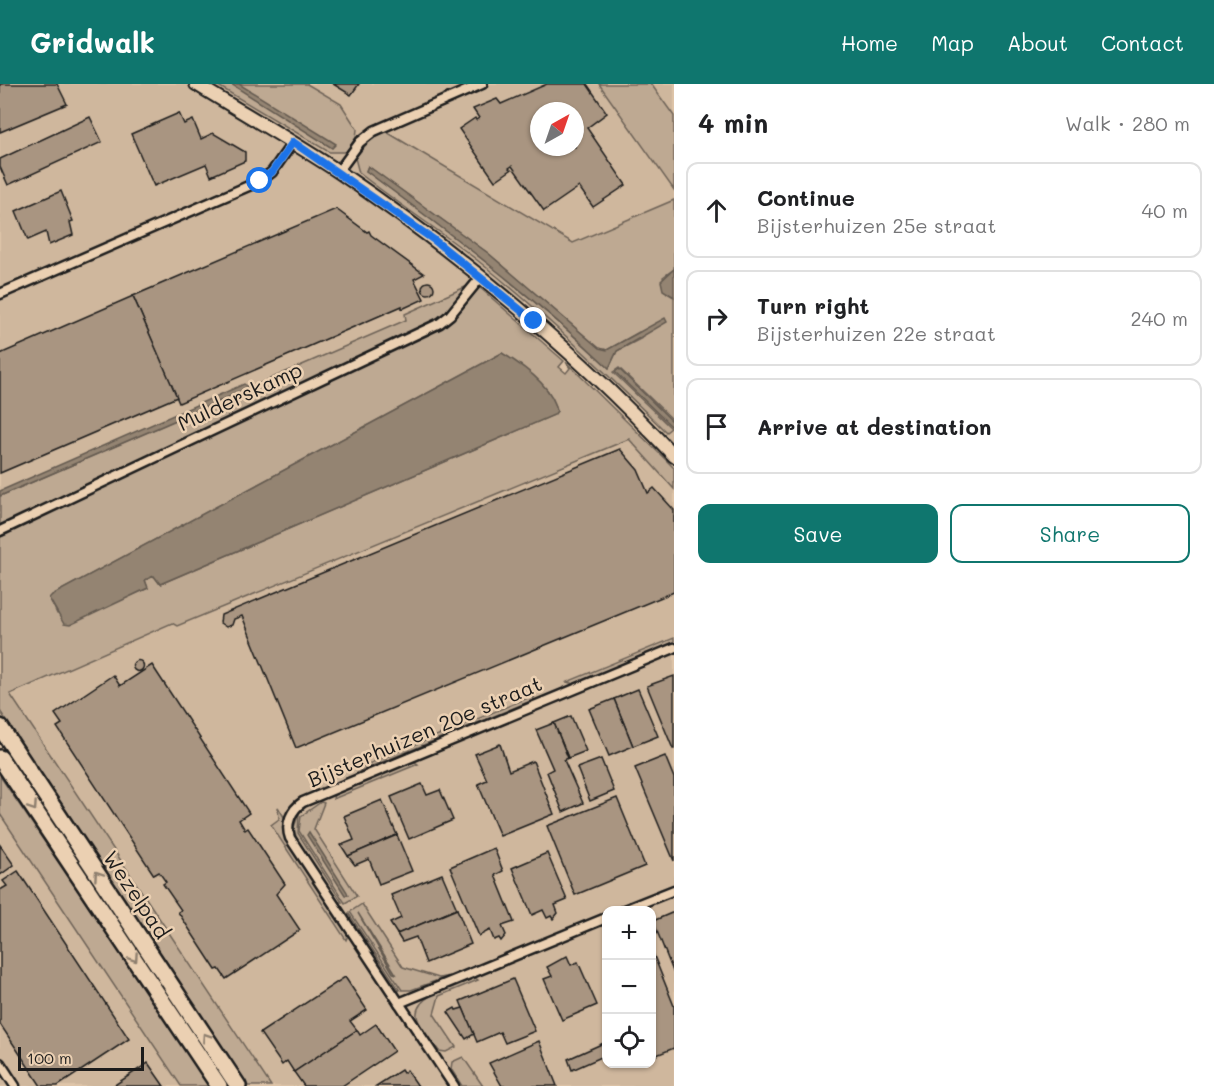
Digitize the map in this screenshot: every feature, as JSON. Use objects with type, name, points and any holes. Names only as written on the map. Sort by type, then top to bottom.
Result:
[{"type":"highway","name":"Wezelpad","points":[[0,727],[238,1086]]},
{"type":"highway","name":"Wezelpad","points":[[0,758],[219,1086]]},
{"type":"main road","points":[[195,84],[293,142],[338,172],[481,277],[593,375],[674,456]]},
{"type":"street","points":[[338,172],[360,142],[374,131],[482,84]]},
{"type":"street","points":[[0,294],[260,181],[272,172],[293,142]]},
{"type":"street","name":"Mulderskamp","points":[[0,531],[440,323],[450,315],[481,277]]},
{"type":"street","name":"Bijsterhuizen 20e straat","points":[[454,1086],[290,838],[288,824],[295,809],[303,802],[674,648]]},
{"type":"street","points":[[634,906],[674,890]]},
{"type":"street","points":[[399,1004],[602,920]]},
{"type":"street","points":[[0,1063],[15,1086]]},
{"type":"shaded area","points":[[0,84],[674,84],[674,397],[546,292],[0,556]]},
{"type":"shaded area","points":[[215,84],[307,84],[341,104],[357,129],[356,138],[346,152],[329,152]]},
{"type":"shaded area","points":[[231,84],[239,84],[336,144],[332,148]]},
{"type":"shaded area","points":[[599,84],[651,84],[674,116],[674,190]]},
{"type":"shaded area","points":[[385,131],[573,243],[674,200],[674,269],[663,277],[667,293],[674,297],[674,421],[619,368],[613,372],[671,428],[666,432],[574,343],[502,280],[359,173],[355,158],[369,141]],"holes":[[[368,166],[488,253],[599,348],[607,350],[639,332],[644,337],[617,351],[609,368],[490,266],[366,171]]]},
{"type":"shaded area","points":[[368,166],[488,253],[599,348],[607,350],[665,318],[667,322],[617,351],[609,368],[490,266],[366,171]]},
{"type":"shaded area","points":[[674,269],[674,297],[663,290],[661,281]]},
{"type":"shaded area","points":[[472,284],[445,317],[0,527],[0,496],[406,320],[405,314]]},
{"type":"shaded area","points":[[478,286],[564,361],[559,367],[566,373],[570,368],[566,362],[674,468],[674,489],[629,439],[177,626],[172,623],[10,694],[271,1086],[248,1086],[0,711],[0,537],[247,417],[345,374],[441,324]],"holes":[[[502,353],[548,391],[557,411],[554,415],[160,584],[154,576],[145,580],[148,588],[126,598],[57,614],[50,598]]]},
{"type":"shaded area","points":[[502,353],[527,370],[543,385],[554,402],[557,411],[554,415],[160,584],[154,576],[145,580],[148,588],[70,625],[64,624],[49,598],[52,595]]},
{"type":"shaded area","points":[[619,369],[674,423],[671,426],[615,372]]},
{"type":"shaded area","points":[[244,384],[250,388],[0,496],[0,491]]},
{"type":"shaded area","points":[[674,419],[674,1086],[260,1086],[10,694],[172,623],[177,626]]},
{"type":"shaded area","points":[[674,638],[674,643],[574,684],[567,682]]},
{"type":"shaded area","points":[[535,695],[533,700],[360,771],[356,769]]},
{"type":"shaded area","points":[[413,761],[418,764],[333,799],[334,794]]},
{"type":"shaded area","points":[[0,776],[210,1086],[181,1086],[0,814]]},
{"type":"shaded area","points":[[0,791],[188,1086],[0,1086]]},
{"type":"shaded area","points":[[321,802],[324,803],[314,829],[357,896],[345,903],[299,831],[301,816]]},
{"type":"shaded area","points":[[278,807],[284,817],[283,829],[287,841],[348,935],[346,940],[271,825],[279,819]]},
{"type":"shaded area","points":[[299,813],[298,833],[342,902],[338,902],[296,837],[294,827]]},
{"type":"shaded area","points":[[309,832],[348,895],[345,895],[307,835]]},
{"type":"shaded area","points":[[362,904],[403,967],[439,978],[449,976],[411,990],[402,990],[350,912]]},
{"type":"shaded area","points":[[358,913],[396,974],[393,973]]},
{"type":"shaded area","points":[[349,914],[400,991],[391,983],[348,918]]},
{"type":"shaded area","points":[[474,977],[478,980],[439,996],[434,1014],[456,1047],[446,1052],[439,1051],[420,1025],[417,1016],[418,1009],[429,996]]},
{"type":"shaded area","points":[[463,1057],[483,1086],[462,1086],[451,1069],[452,1062]]},
{"type":"building","points":[[0,84],[57,84],[67,104],[0,132]]},
{"type":"building","points":[[333,84],[359,84],[351,95]]},
{"type":"building","points":[[547,84],[587,84],[607,113],[587,128],[626,185],[593,207],[579,187],[544,211],[512,166],[509,168],[511,170],[495,181],[459,129],[475,118],[476,120],[479,118],[473,109],[497,99],[501,104]]},
{"type":"building","points":[[179,113],[184,124],[193,120],[201,139],[213,133],[245,152],[245,161],[211,176],[206,164],[154,186],[131,134]]},
{"type":"building","points":[[90,117],[102,142],[8,185],[0,167],[0,159]]},
{"type":"building","points":[[61,191],[73,221],[70,222],[73,235],[49,245],[46,232],[28,240],[16,211]]},
{"type":"building","points":[[336,209],[367,232],[369,231],[371,235],[424,274],[414,279],[424,299],[402,309],[402,306],[179,403],[133,296]]},
{"type":"building","points":[[430,282],[434,288],[430,294],[426,294],[422,286]]},
{"type":"building","points":[[133,296],[177,397],[0,473],[0,354]]},
{"type":"building","points":[[620,449],[638,470],[648,493],[654,488],[674,510],[674,592],[296,748],[242,616],[234,619],[232,625],[226,627],[220,623],[221,615]]},
{"type":"building","points":[[138,660],[144,666],[138,672],[132,666]]},
{"type":"building","points":[[152,665],[249,813],[239,820],[245,830],[248,828],[285,884],[276,894],[300,930],[226,979],[219,969],[216,970],[178,912],[181,910],[163,884],[166,882],[159,872],[154,875],[57,727],[62,724],[55,714],[113,675],[120,686]]},
{"type":"building","points":[[674,676],[674,749],[673,749],[647,686]]},
{"type":"building","points":[[638,689],[658,736],[633,746],[614,699]]},
{"type":"building","points":[[614,699],[633,746],[609,756],[589,709]]},
{"type":"building","points":[[571,716],[586,751],[568,758],[554,723]]},
{"type":"building","points":[[554,723],[568,758],[564,760],[583,803],[563,812],[547,772],[553,769],[536,730]]},
{"type":"building","points":[[500,744],[509,771],[533,761],[554,814],[500,836],[478,784],[487,780],[475,754]]},
{"type":"building","points":[[665,756],[674,778],[674,861],[635,768]]},
{"type":"building","points":[[601,759],[614,791],[590,801],[577,768]]},
{"type":"building","points":[[422,784],[427,795],[440,790],[453,820],[409,839],[391,797]]},
{"type":"building","points":[[617,798],[645,866],[575,895],[547,826]]},
{"type":"building","points":[[382,800],[397,835],[348,856],[341,845],[354,840],[344,816]]},
{"type":"building","points":[[397,835],[412,871],[379,884],[369,859],[355,865],[348,856]]},
{"type":"building","points":[[0,845],[14,865],[0,875]]},
{"type":"building","points":[[494,848],[503,871],[495,875],[514,922],[502,926],[506,935],[501,941],[499,938],[494,940],[490,930],[479,936],[450,867]]},
{"type":"building","points":[[547,853],[567,900],[555,905],[558,913],[553,919],[551,916],[547,918],[543,910],[532,915],[512,868]]},
{"type":"building","points":[[18,871],[129,1039],[58,1086],[41,1086],[0,1024],[0,890],[7,886],[3,881]]},
{"type":"building","points":[[442,874],[457,909],[397,934],[390,923],[401,918],[391,895]]},
{"type":"building","points":[[457,909],[471,944],[426,963],[416,937],[402,942],[397,934]]},
{"type":"building","points":[[674,912],[674,974],[656,929],[656,920]]},
{"type":"building","points":[[567,956],[571,965],[578,962],[597,1005],[562,1020],[544,979],[552,976],[547,967]]},
{"type":"building","points":[[656,961],[674,1006],[674,1048],[656,1055]]},
{"type":"building","points":[[345,977],[367,1010],[350,1021],[357,1030],[294,1072],[287,1061],[282,1065],[260,1033]]},
{"type":"building","points":[[513,979],[535,1031],[505,1043],[500,1032],[477,1042],[460,1001]]},
{"type":"building","points":[[455,1008],[456,1010],[463,1008],[474,1034],[466,1039],[448,1012]]},
{"type":"building","points":[[376,1024],[394,1051],[342,1086],[304,1086],[294,1072],[357,1030],[360,1035]]},
{"type":"building","points":[[539,1041],[557,1086],[502,1086],[489,1063]]},
{"type":"building","points":[[602,1044],[602,1057],[572,1070],[568,1059]]},
{"type":"building","points":[[148,1063],[164,1086],[113,1086]]},
{"type":"building","points":[[401,1070],[403,1073],[407,1070],[418,1086],[376,1086]]},
{"type":"route","points":[[260,181],[272,172],[293,142],[434,240],[534,321]]}]
